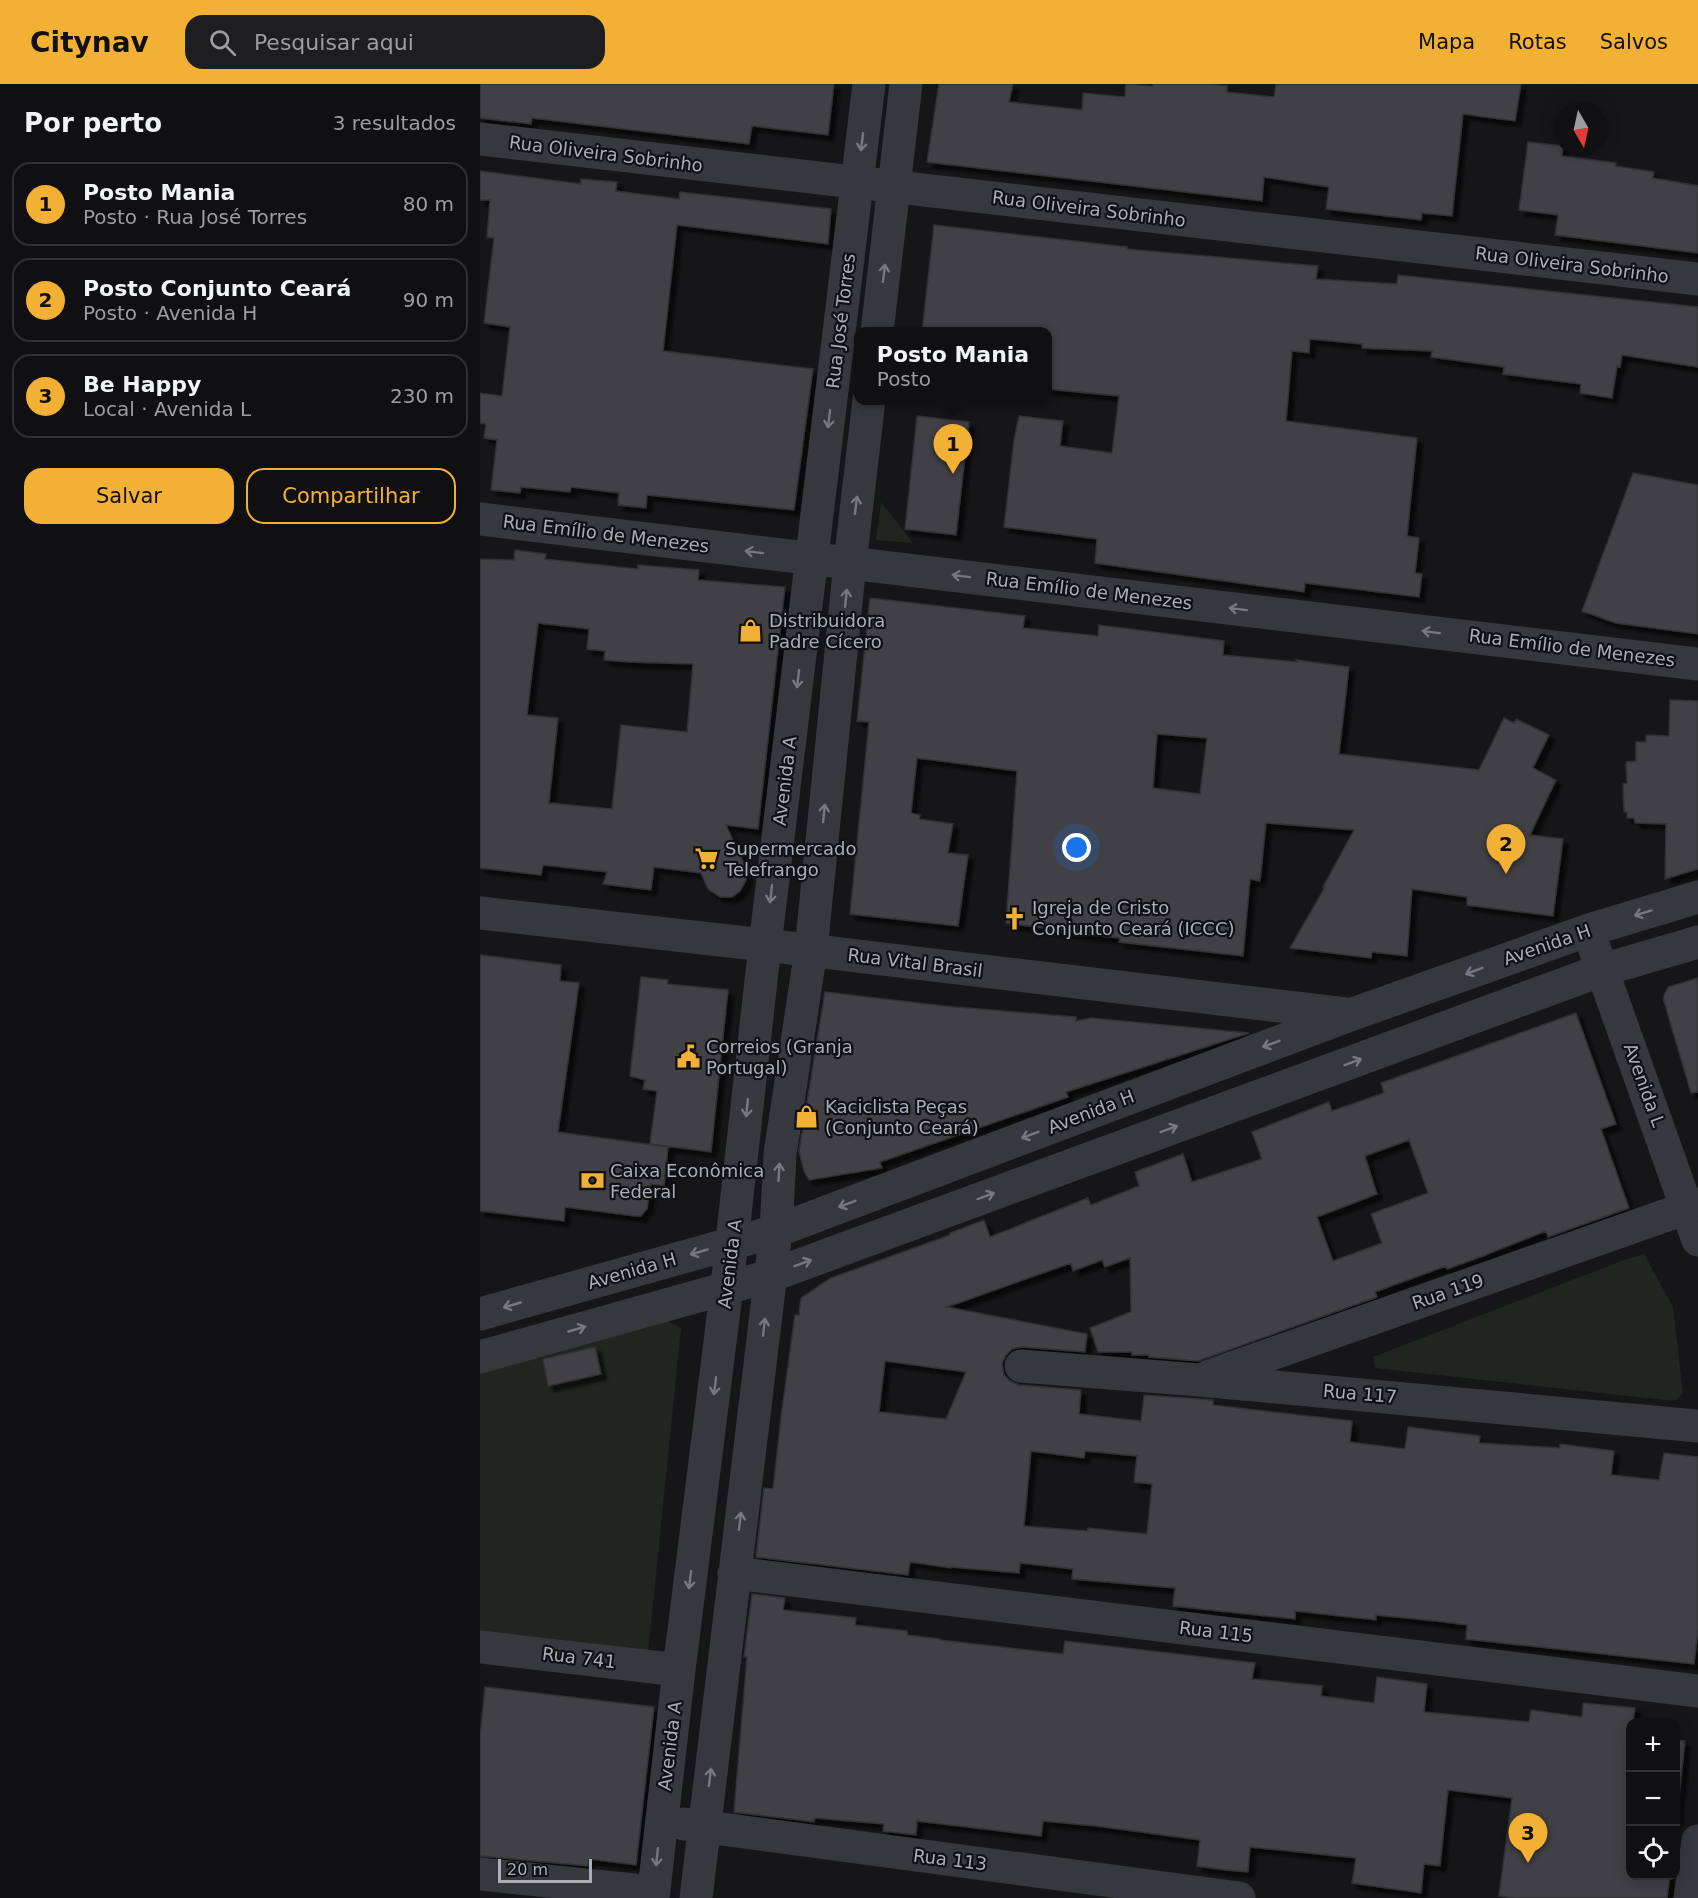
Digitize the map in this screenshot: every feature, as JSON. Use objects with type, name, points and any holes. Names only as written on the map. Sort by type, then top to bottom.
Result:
[{"type":"street","name":"Rua José Torres","points":[[812,558],[870,84]]},
{"type":"street","name":"Rua José Torres","points":[[878,327],[906,84]]},
{"type":"street","name":"Rua Oliveira Sobrinho","points":[[480,139],[1698,279]]},
{"type":"street","points":[[696,1898],[776,1231],[780,1154],[811,950],[868,405]]},
{"type":"street","name":"Rua Emílio de Menezes","points":[[480,519],[1698,664]]},
{"type":"street","name":"Avenida A","points":[[653,1895],[728,1287],[765,945],[812,558]]},
{"type":"street","name":"Avenida H","points":[[480,1314],[776,1231],[1350,1015],[1589,930],[1698,897]]},
{"type":"street","name":"Rua Vital Brasil","points":[[480,913],[1350,1015]]},
{"type":"street","name":"Avenida L","points":[[1589,930],[1602,970],[1693,1206],[1698,1240]]},
{"type":"street","points":[[480,1357],[770,1276],[1602,970],[1698,942]]},
{"type":"street","name":"Rua 119","points":[[1199,1380],[1693,1206]]},
{"type":"street","name":"Rua 117","points":[[1021,1366],[1698,1426]]},
{"type":"street","name":"Rua 115","points":[[734,1573],[1698,1691]]},
{"type":"street","name":"Rua 741","points":[[480,1647],[679,1670]]},
{"type":"street","name":"Rua 113","points":[[661,1820],[705,1828],[1239,1898]]},
{"type":"street","points":[[1690,1898],[1698,1841]]},
{"type":"street","points":[[480,1874],[653,1895]]},
{"type":"shaded area","points":[[881,502],[913,543],[876,540]]},
{"type":"shaded area","points":[[1644,1254],[1673,1307],[1683,1394],[1674,1401],[1375,1368],[1373,1357]]},
{"type":"shaded area","points":[[660,1318],[681,1328],[648,1653],[480,1632],[480,1365]]},
{"type":"building","points":[[480,84],[834,84],[828,135],[752,126],[749,144],[532,118],[531,124],[480,118]]},
{"type":"building","points":[[939,84],[1013,84],[1009,102],[1082,110],[1083,93],[1125,97],[1126,84],[1153,86],[1153,84],[1209,84],[1227,86],[1227,92],[1274,97],[1276,84],[1521,84],[1515,121],[1463,114],[1452,216],[1422,213],[1421,220],[1326,209],[1329,187],[1264,177],[1262,201],[927,162]]},
{"type":"building","points":[[1528,142],[1554,145],[1554,156],[1616,163],[1615,166],[1654,172],[1653,178],[1698,186],[1698,253],[1555,235],[1558,215],[1519,210]]},
{"type":"building","points":[[480,171],[581,184],[581,179],[617,182],[616,191],[679,199],[680,192],[831,209],[828,244],[677,225],[663,351],[813,369],[794,510],[647,495],[646,508],[618,505],[619,493],[571,487],[570,492],[521,487],[520,493],[491,490],[497,440],[484,438],[486,424],[480,423],[480,393],[502,396],[510,327],[484,323],[494,238],[487,237],[490,200],[480,200]]},
{"type":"building","points":[[934,225],[1127,247],[1127,249],[1318,266],[1316,279],[1397,284],[1398,275],[1698,307],[1698,367],[1622,355],[1620,367],[1617,366],[1612,398],[1580,393],[1581,384],[1503,374],[1504,367],[1431,357],[1432,351],[1362,348],[1362,344],[1310,339],[1309,353],[1292,351],[1286,421],[1417,438],[1407,536],[1419,538],[1415,573],[1422,574],[1419,597],[1305,583],[1304,592],[1095,563],[1097,539],[1004,527],[1019,416],[1063,421],[1060,446],[1112,453],[1119,396],[1052,389],[1052,327],[923,327]]},
{"type":"building","points":[[917,416],[969,422],[956,535],[905,529]]},
{"type":"building","points":[[1633,473],[1698,485],[1698,634],[1616,623],[1582,611]]},
{"type":"building","points":[[515,550],[546,554],[545,559],[638,569],[638,565],[699,570],[698,580],[785,587],[758,829],[726,825],[746,868],[746,880],[740,891],[732,897],[720,897],[708,889],[701,873],[654,867],[651,890],[603,884],[607,872],[543,865],[541,875],[480,868],[480,559],[514,560]],"holes":[[[538,623],[589,629],[587,649],[605,651],[604,660],[693,664],[687,732],[621,725],[612,809],[549,803],[558,718],[527,715]]]},
{"type":"building","points":[[870,598],[1025,616],[1023,628],[1098,636],[1099,625],[1224,641],[1223,655],[1297,662],[1296,660],[1349,667],[1339,754],[1479,770],[1504,718],[1514,723],[1516,719],[1549,735],[1533,768],[1556,780],[1530,835],[1563,839],[1553,916],[1467,905],[1467,897],[1412,889],[1407,956],[1372,952],[1371,958],[1290,948],[1354,830],[1266,823],[1260,881],[1250,879],[1243,956],[1119,942],[1120,938],[1051,931],[1051,929],[1006,923],[1017,771],[917,758],[911,813],[920,815],[919,819],[953,824],[948,853],[968,855],[958,926],[850,914],[869,722],[857,721]],"holes":[[[1157,734],[1207,738],[1200,794],[1153,788]]]},
{"type":"building","points":[[1670,700],[1698,701],[1698,869],[1665,879],[1666,824],[1635,823],[1634,818],[1627,818],[1627,812],[1624,812],[1623,784],[1627,783],[1626,762],[1636,761],[1636,742],[1646,742],[1646,735],[1669,736]]},
{"type":"building","points":[[480,955],[561,965],[560,981],[579,983],[558,1132],[668,1147],[664,1186],[651,1184],[647,1209],[641,1216],[565,1207],[564,1221],[480,1211]]},
{"type":"building","points":[[641,977],[668,980],[667,984],[728,990],[711,1152],[650,1144],[657,1091],[643,1089],[645,1080],[630,1076]]},
{"type":"building","points":[[1698,978],[1698,1092],[1691,1093],[1663,998],[1668,987]]},
{"type":"building","points":[[825,992],[944,1006],[1076,1017],[1076,1021],[1091,1018],[1249,1033],[1066,1092],[1068,1097],[880,1162],[882,1168],[809,1180],[799,1151]]},
{"type":"building","points":[[1576,1013],[1616,1124],[1601,1129],[1629,1208],[1548,1237],[1546,1231],[1447,1269],[1446,1266],[1375,1292],[1377,1297],[1198,1361],[1132,1355],[1132,1352],[1098,1352],[1090,1328],[1131,1312],[1130,1258],[1105,1267],[1102,1260],[1073,1271],[1071,1263],[947,1307],[1087,1334],[1085,1352],[1022,1347],[1012,1349],[1002,1364],[1004,1375],[1019,1385],[1081,1390],[1079,1414],[1141,1421],[1144,1395],[1213,1400],[1213,1405],[1352,1421],[1350,1442],[1405,1449],[1408,1427],[1480,1436],[1479,1443],[1560,1448],[1560,1444],[1614,1451],[1611,1475],[1659,1480],[1664,1453],[1698,1457],[1698,1630],[1694,1664],[1466,1639],[1467,1625],[1436,1621],[1376,1615],[1376,1620],[1295,1611],[1295,1619],[1173,1606],[1175,1588],[1072,1579],[1073,1569],[1020,1563],[1019,1573],[951,1568],[910,1562],[908,1575],[756,1557],[764,1488],[773,1489],[795,1315],[799,1315],[801,1298],[831,1278],[950,1235],[950,1233],[984,1220],[990,1237],[1088,1198],[1091,1205],[1139,1186],[1135,1172],[1183,1154],[1192,1182],[1262,1159],[1252,1132],[1329,1102],[1332,1111],[1384,1093],[1381,1083]],"holes":[[[1409,1140],[1428,1193],[1371,1214],[1382,1243],[1333,1261],[1317,1217],[1377,1194],[1365,1156]],[[885,1361],[966,1372],[946,1419],[879,1412]],[[1031,1451],[1084,1458],[1085,1451],[1137,1456],[1134,1482],[1152,1484],[1147,1534],[1088,1528],[1088,1531],[1024,1526]]]},
{"type":"building","points":[[595,1347],[601,1374],[548,1386],[543,1359]]},
{"type":"building","points":[[752,1594],[785,1598],[783,1610],[856,1618],[855,1625],[907,1631],[907,1635],[940,1640],[1063,1654],[1065,1641],[1255,1663],[1252,1679],[1322,1686],[1321,1696],[1374,1703],[1377,1677],[1427,1684],[1424,1712],[1529,1722],[1531,1710],[1582,1717],[1583,1703],[1635,1708],[1634,1718],[1626,1718],[1626,1880],[1669,1880],[1667,1898],[1514,1898],[1499,1896],[1512,1798],[1448,1790],[1440,1866],[1424,1864],[1421,1893],[1352,1883],[1356,1858],[1250,1847],[1248,1872],[1225,1870],[1197,1866],[1200,1840],[1096,1826],[1043,1821],[1041,1836],[917,1821],[916,1835],[883,1831],[884,1824],[815,1818],[814,1822],[734,1812],[747,1657],[744,1657]]},
{"type":"building","points":[[485,1687],[654,1707],[636,1865],[589,1859],[588,1866],[480,1856],[480,1737]]},
{"type":"building","points":[[1680,1740],[1685,1741],[1680,1787]]},
{"type":"place","name":"Posto Mania","points":[[953,474]]},
{"type":"place","name":"Distribuidora Padre Cícero","points":[[751,631]]},
{"type":"place","name":"Supermercado Telefrango","points":[[707,859]]},
{"type":"place","name":"Posto Conjunto Ceará","points":[[1506,874]]},
{"type":"place","name":"Igreja de Cristo Conjunto Ceará (ICCC)","points":[[1014,918]]},
{"type":"place","name":"Correios (Granja Portugal)","points":[[688,1057]]},
{"type":"place","name":"Kaciclista Peças (Conjunto Ceará)","points":[[807,1117]]},
{"type":"place","name":"Caixa Econômica Federal","points":[[592,1181]]},
{"type":"place","name":"Be Happy","points":[[1528,1863]]}]
